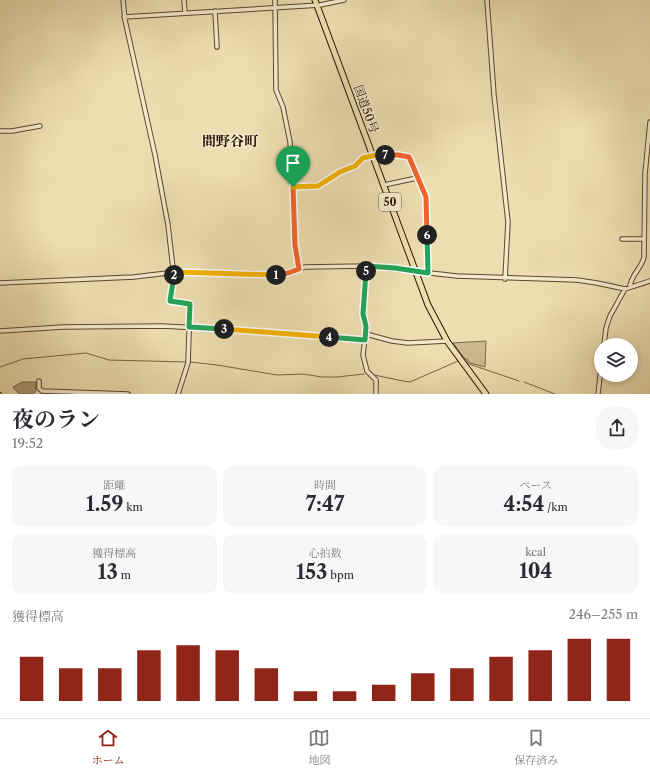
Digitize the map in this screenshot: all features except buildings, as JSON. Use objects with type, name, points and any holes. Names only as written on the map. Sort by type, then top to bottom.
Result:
[{"type":"highway","name":"国道50号","points":[[316,3],[430,309],[447,340],[486,394]]},
{"type":"street","points":[[122,0],[124,17],[159,177],[168,228],[173,272],[170,301],[190,304],[188,364],[178,394]]},
{"type":"street","points":[[184,0],[185,13]]},
{"type":"street","points":[[275,0],[277,92],[283,107],[290,142],[295,245],[299,269]]},
{"type":"street","points":[[124,17],[275,8],[344,0]]},
{"type":"street","points":[[487,0],[494,95],[508,222],[505,279]]},
{"type":"street","points":[[215,11],[217,47]]},
{"type":"street","points":[[630,288],[630,282],[644,259],[645,174],[650,122]]},
{"type":"street","points":[[0,131],[40,126]]},
{"type":"street","points":[[293,187],[318,186],[340,172],[355,166],[363,158],[398,155],[409,157],[425,192],[427,201],[428,273]]},
{"type":"street","points":[[384,185],[418,178]]},
{"type":"street","points":[[622,239],[644,239]]},
{"type":"street","points":[[0,283],[134,277],[173,272],[268,275],[288,273],[308,267],[366,266],[457,276],[505,279],[534,278],[577,280],[597,282],[625,289],[650,281]]},
{"type":"street","points":[[366,266],[363,314],[366,334],[363,352],[365,366],[368,372],[376,380],[376,394]]},
{"type":"street","points":[[605,338],[610,316],[625,289]]},
{"type":"street","points":[[0,331],[63,327],[189,327],[365,340]]},
{"type":"street","points":[[366,334],[392,341],[408,343],[447,340]]},
{"type":"street","points":[[39,381],[39,388],[42,391],[128,394]]},
{"type":"street","points":[[598,394],[599,382]]},
{"type":"shaded area","points":[[486,341],[485,367],[470,363],[467,359],[465,359],[453,343]]},
{"type":"shaded area","points":[[22,382],[36,382],[36,391],[33,394],[19,394],[13,387]]},
{"type":"waterway","points":[[0,367],[23,359],[86,353],[109,360],[186,362]]},
{"type":"waterway","points":[[466,360],[469,364],[519,381]]},
{"type":"waterway","points":[[374,375],[410,382],[458,361]]},
{"type":"waterway","points":[[190,362],[277,375],[303,374],[322,377],[337,377],[364,374]]},
{"type":"waterway","points":[[524,382],[555,394]]},
{"type":"district","name":"間野谷町","points":[[230,141]]},
{"type":"route","points":[[376,155],[401,155],[409,157],[410,163],[426,197],[428,273],[395,268],[366,266],[363,314],[366,324],[365,340],[189,327],[190,304],[170,302],[174,277],[173,272],[268,275],[288,273],[299,269],[295,245],[293,187],[318,186],[340,172],[357,165],[365,157],[376,155]]}]
